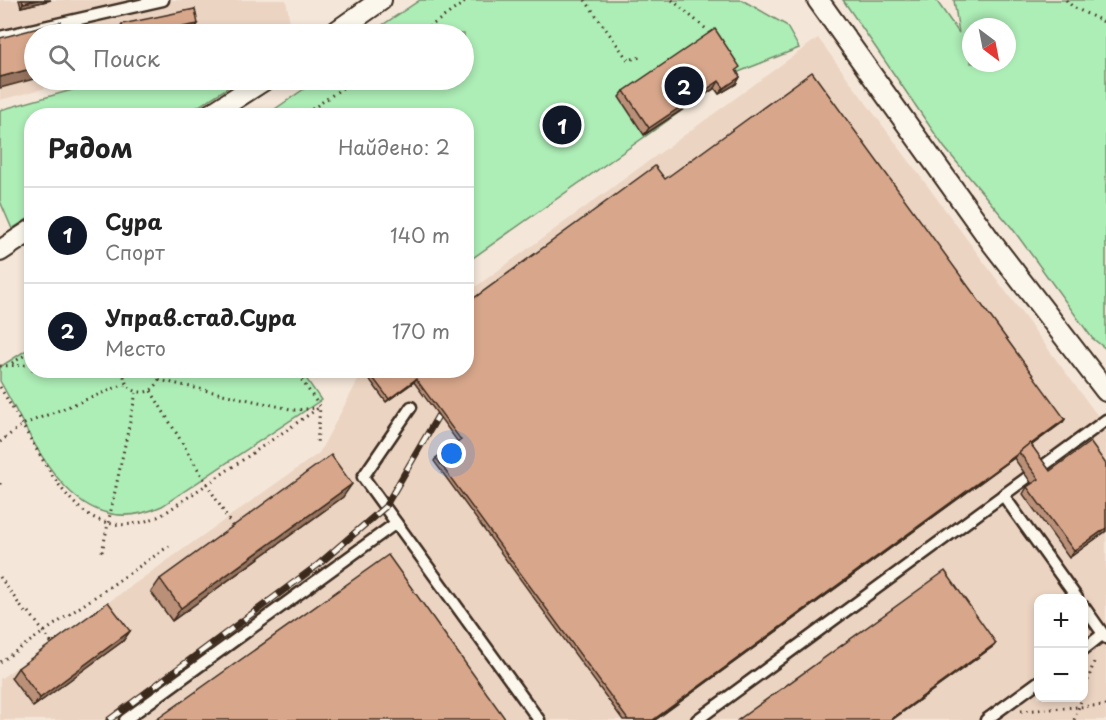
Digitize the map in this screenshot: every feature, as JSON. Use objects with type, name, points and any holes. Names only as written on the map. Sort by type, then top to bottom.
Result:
[{"type":"street","points":[[347,24],[381,0]]},
{"type":"street","points":[[818,0],[992,243],[1106,391]]},
{"type":"street","points":[[220,108],[248,90]]},
{"type":"street","points":[[0,251],[24,235]]},
{"type":"lane","points":[[57,24],[163,0]]},
{"type":"lane","points":[[0,37],[24,32]]},
{"type":"lane","points":[[411,407],[363,477],[539,720]]},
{"type":"lane","points":[[1039,469],[1106,420]]},
{"type":"lane","points":[[697,720],[1028,477]]},
{"type":"lane","points":[[1003,495],[1074,594]]},
{"type":"lane","points":[[125,720],[396,523]]},
{"type":"lane","points":[[1085,648],[1105,636],[1088,614]]},
{"type":"lane","points":[[986,720],[1034,685]]},
{"type":"path","points":[[433,24],[468,0]]},
{"type":"path","points":[[585,0],[628,60],[641,57]]},
{"type":"path","points":[[672,0],[706,29]]},
{"type":"path","points":[[1066,0],[1073,7],[1106,23]]},
{"type":"path","points":[[314,108],[340,90]]},
{"type":"path","points":[[11,364],[24,356]]},
{"type":"path","points":[[0,366],[24,365]]},
{"type":"path","points":[[125,378],[126,384],[136,393],[151,391],[159,380],[295,410],[320,407]]},
{"type":"path","points":[[300,378],[320,407],[317,444]]},
{"type":"path","points":[[0,442],[22,425],[126,384]]},
{"type":"path","points":[[0,387],[61,491],[89,515],[107,523],[126,525],[145,522],[162,514],[320,407]]},
{"type":"path","points":[[151,391],[235,531]]},
{"type":"path","points":[[102,552],[136,393]]},
{"type":"path","points":[[0,662],[170,546]]},
{"type":"path","points":[[0,577],[54,647]]},
{"type":"path","points":[[1088,679],[1105,636]]},
{"type":"path","points":[[1074,720],[1080,702]]},
{"type":"path","points":[[996,713],[1106,705]]},
{"type":"shaded area","points":[[0,0],[286,0],[290,22],[282,24],[24,24],[24,90],[38,90],[0,100]]},
{"type":"shaded area","points":[[818,38],[1106,427],[1106,720],[0,720],[0,679],[319,453],[359,378],[474,378],[474,288]]},
{"type":"green space","points":[[420,0],[742,0],[786,25],[799,48],[736,73],[731,77],[736,84],[719,94],[714,88],[474,257],[474,108],[277,108],[303,90],[474,90],[474,24],[384,24]]},
{"type":"green space","points":[[843,0],[936,0],[959,33],[954,0],[1106,0],[1106,349],[1092,338],[1012,228],[944,147]]},
{"type":"green space","points":[[72,90],[224,90],[196,108],[24,108],[24,221],[12,229],[0,201],[0,110]]},
{"type":"green space","points":[[24,352],[24,378],[306,378],[321,400],[162,506],[131,515],[104,512],[81,501],[61,482],[43,458],[0,381],[0,367]]},
{"type":"building","points":[[22,0],[38,0],[23,3]]},
{"type":"building","points":[[195,9],[198,24],[122,24]]},
{"type":"building","points":[[715,29],[740,67],[736,70],[740,77],[724,88],[719,81],[649,128],[624,91]]},
{"type":"building","points":[[24,32],[24,71],[0,77],[0,38]]},
{"type":"building","points":[[812,72],[1065,419],[653,720],[628,720],[436,458],[461,440],[416,379],[389,399],[373,378],[474,378],[474,298],[655,166],[665,179]]},
{"type":"building","points":[[1090,442],[1106,464],[1106,528],[1074,551],[1027,487],[1039,479],[1019,452],[1030,443],[1050,471]]},
{"type":"building","points":[[331,455],[352,484],[181,608],[160,579]]},
{"type":"building","points":[[388,555],[506,720],[156,720]]},
{"type":"building","points":[[945,571],[996,643],[890,720],[738,720]]},
{"type":"building","points":[[108,602],[130,631],[40,698],[18,668]]},
{"type":"railway","points":[[109,720],[319,564],[385,507],[438,416]]},
{"type":"place","name":"Управ.стад.Сура","points":[[684,86]]},
{"type":"place","name":"Сура","points":[[562,125]]}]
